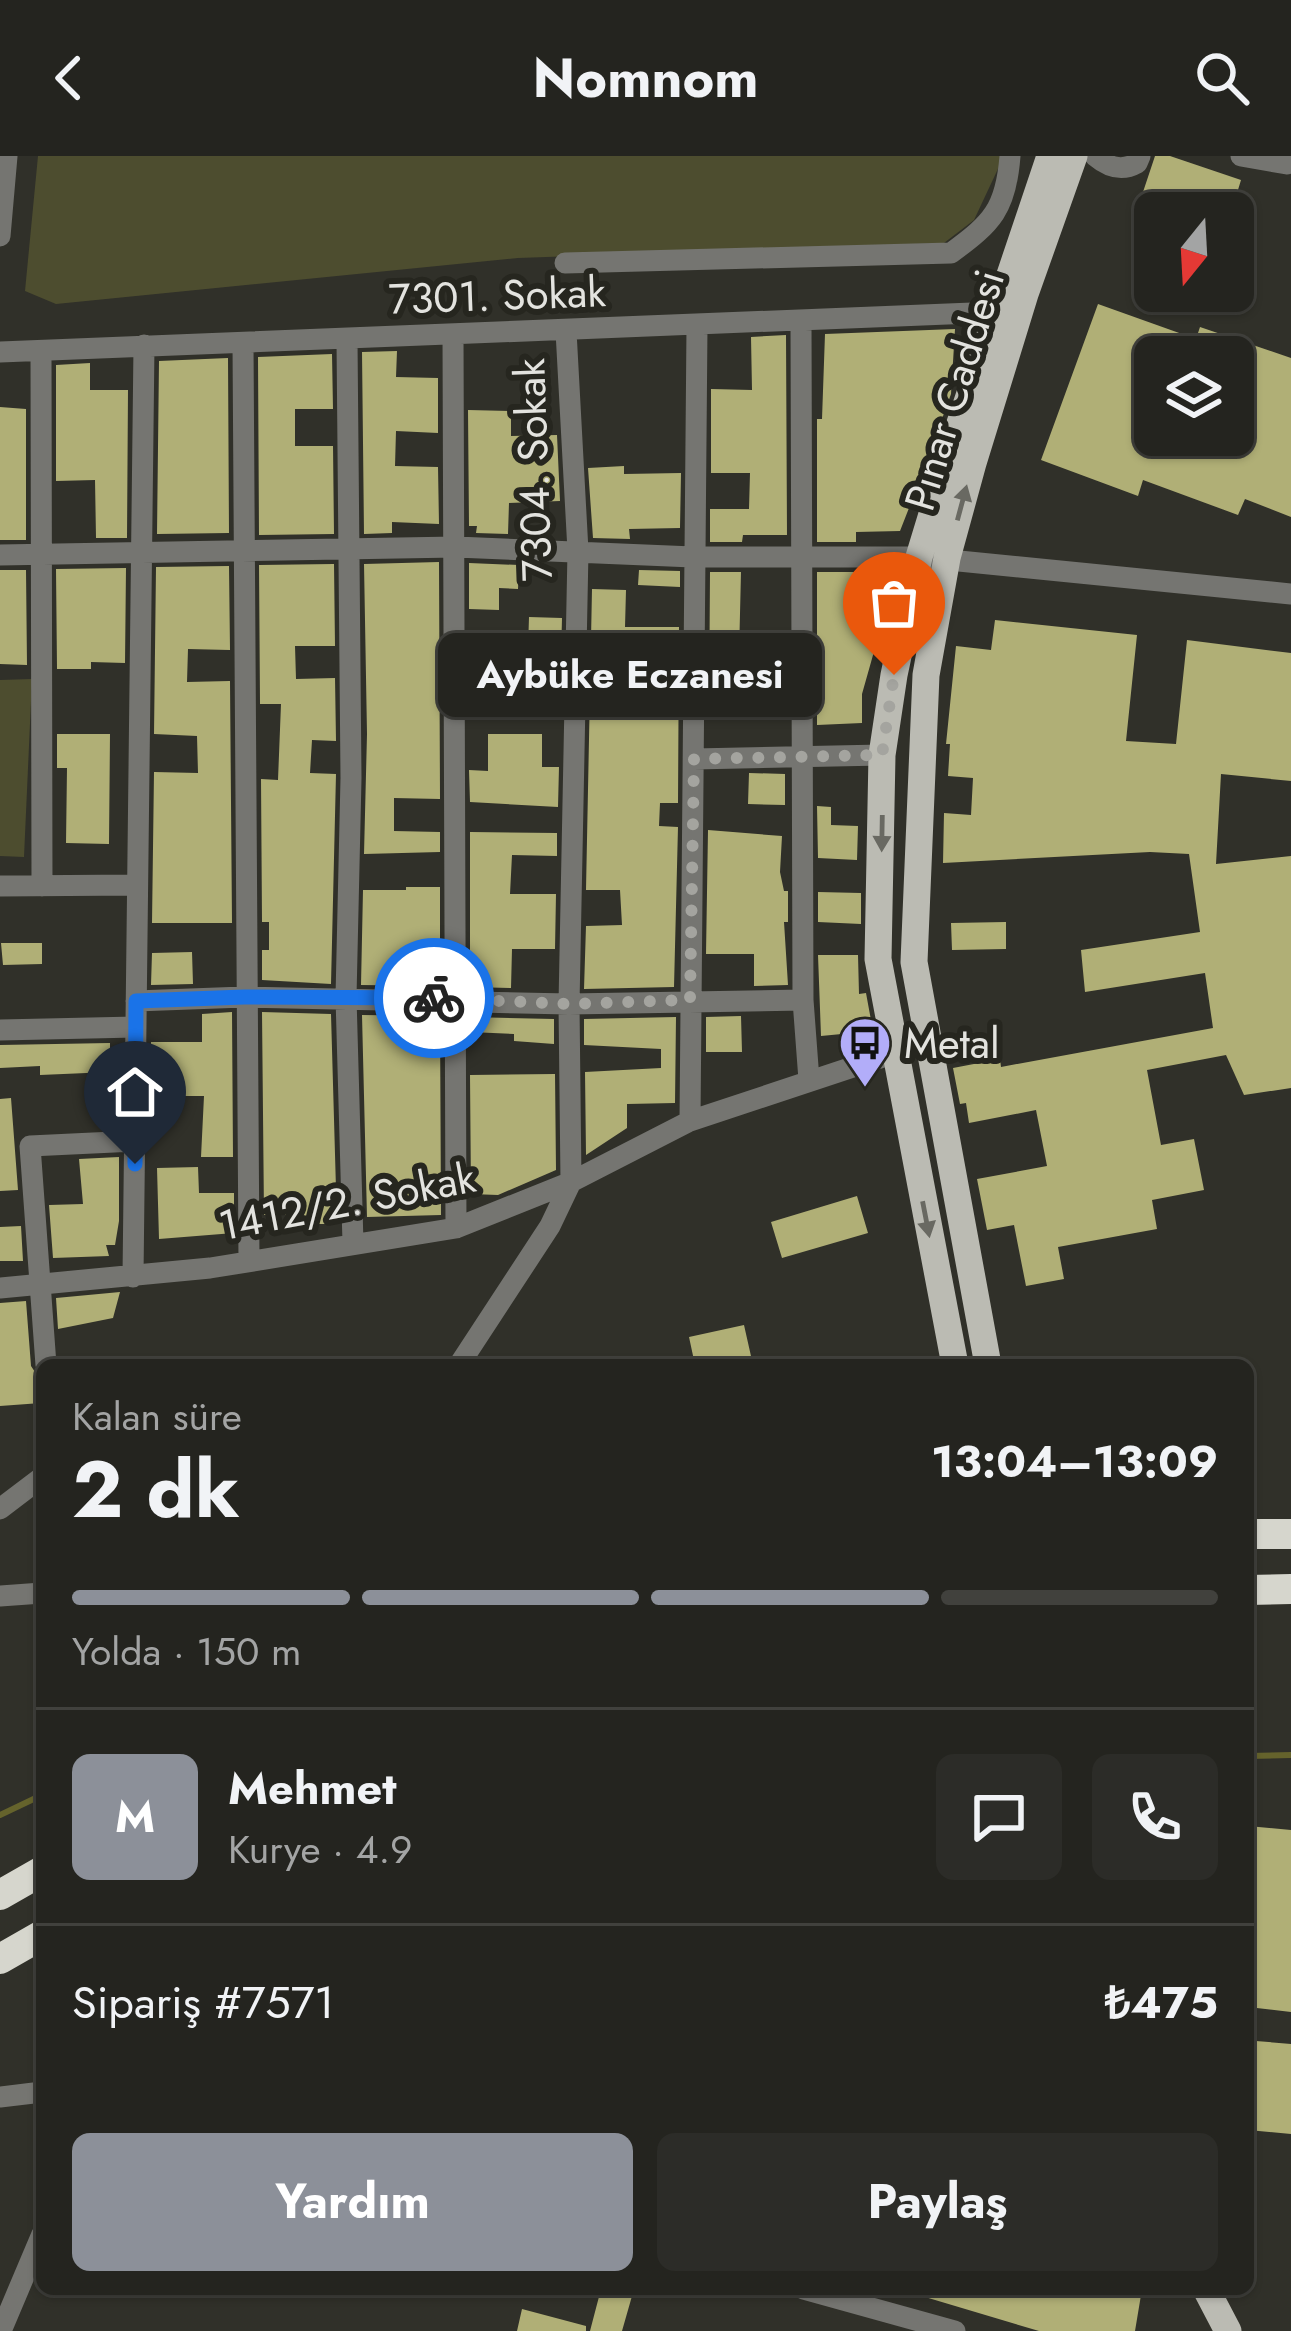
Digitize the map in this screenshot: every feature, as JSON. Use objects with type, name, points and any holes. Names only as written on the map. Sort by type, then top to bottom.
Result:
[{"type":"highway","points":[[1254,1534],[1291,1534]]},
{"type":"highway","points":[[1254,1590],[1291,1589]]},
{"type":"highway","points":[[0,1894],[36,1873]]},
{"type":"highway","points":[[0,1959],[36,1938]]},
{"type":"main road","name":"Pınar Caddesi","points":[[954,1359],[878,959],[882,755],[894,675],[1008,316],[1074,156]]},
{"type":"main road","points":[[1008,316],[1047,168]]},
{"type":"main road","name":"Pınar Caddesi","points":[[933,557],[914,962],[987,1359]]},
{"type":"main road","points":[[1204,2295],[1205,2331]]},
{"type":"main road","points":[[1207,2295],[1228,2331]]},
{"type":"street","points":[[0,236],[7,156]]},
{"type":"street","points":[[565,262],[951,253],[990,224],[1008,182],[1010,156]]},
{"type":"street","points":[[1095,156],[1106,166],[1121,168],[1137,163],[1141,156]]},
{"type":"street","points":[[1241,156],[1288,162]]},
{"type":"street","name":"7301. Sokak","points":[[0,352],[1008,316]]},
{"type":"street","points":[[801,321],[803,1000],[809,1080]]},
{"type":"street","points":[[690,1121],[697,326]]},
{"type":"street","name":"7304. Sokak","points":[[463,1359],[550,1226],[572,1182],[569,1004],[578,551],[566,331]]},
{"type":"street","points":[[453,335],[456,1228]]},
{"type":"street","points":[[347,340],[346,997],[353,1244]]},
{"type":"street","points":[[243,344],[249,1261]]},
{"type":"street","points":[[133,1277],[144,345]]},
{"type":"street","points":[[41,351],[43,886]]},
{"type":"street","points":[[0,555],[456,547],[693,557],[933,557],[1291,594]]},
{"type":"street","points":[[694,759],[882,755]]},
{"type":"street","points":[[0,886],[136,885]]},
{"type":"street","points":[[136,1001],[244,997],[569,1004],[803,1000]]},
{"type":"street","points":[[0,1030],[136,1027]]},
{"type":"street","name":"1412/2. Sokak","points":[[0,1288],[133,1277],[456,1228],[572,1182],[690,1121],[896,1053]]},
{"type":"street","points":[[46,1359],[30,1146],[135,1141]]},
{"type":"street","points":[[0,1509],[36,1482]]},
{"type":"street","points":[[0,1596],[36,1594]]},
{"type":"street","points":[[0,2097],[36,2093]]},
{"type":"street","points":[[1,2331],[10,2288],[36,2244]]},
{"type":"street","points":[[851,2296],[955,2331]]},
{"type":"shaded area","points":[[38,156],[1004,156],[974,220],[944,243],[518,258],[56,304],[25,291]]},
{"type":"shaded area","points":[[32,679],[24,857],[0,856],[0,680]]},
{"type":"building","points":[[1155,156],[1170,156],[1241,180],[1237,192],[1143,192]]},
{"type":"building","points":[[1098,304],[1188,336],[1134,336],[1134,456],[1254,456],[1254,345],[1291,358],[1291,517],[1245,499],[1238,515],[1143,480],[1138,496],[1041,460]]},
{"type":"building","points":[[1200,327],[1226,336],[1197,336]]},
{"type":"building","points":[[955,329],[951,394],[921,477],[916,506],[909,508],[900,531],[856,532],[856,542],[817,542],[817,419],[822,419],[825,334]]},
{"type":"building","points":[[786,335],[787,535],[743,535],[742,542],[710,542],[710,509],[749,509],[750,473],[711,473],[711,389],[752,390],[751,337]]},
{"type":"building","points":[[397,351],[396,377],[438,378],[438,433],[396,431],[395,466],[438,467],[439,524],[392,522],[392,533],[364,534],[362,352]]},
{"type":"building","points":[[332,354],[333,409],[295,409],[295,446],[333,446],[334,534],[259,535],[258,357]]},
{"type":"building","points":[[228,358],[229,533],[157,534],[159,361]]},
{"type":"building","points":[[90,363],[90,390],[128,390],[127,538],[96,538],[95,480],[56,481],[56,365]]},
{"type":"building","points":[[0,407],[26,409],[26,540],[0,540]]},
{"type":"building","points":[[468,410],[511,411],[511,436],[557,435],[560,501],[509,503],[508,534],[476,533],[477,526],[469,526]]},
{"type":"building","points":[[624,466],[624,474],[681,473],[680,528],[629,529],[630,539],[593,538],[588,468]]},
{"type":"building","points":[[439,562],[440,799],[394,798],[394,831],[440,832],[440,852],[364,854],[364,564]]},
{"type":"building","points":[[469,563],[519,565],[518,589],[499,588],[499,610],[469,609]]},
{"type":"building","points":[[334,564],[335,646],[295,646],[296,679],[335,678],[336,741],[312,740],[310,773],[336,774],[331,984],[262,980],[269,922],[262,922],[261,779],[278,780],[281,704],[260,704],[259,565]]},
{"type":"building","points":[[229,566],[230,650],[188,649],[187,682],[230,681],[232,923],[152,923],[154,772],[198,773],[197,736],[154,734],[156,567]]},
{"type":"building","points":[[126,568],[125,663],[91,662],[91,669],[57,669],[56,569]]},
{"type":"building","points":[[0,570],[26,570],[27,665],[0,664]]},
{"type":"building","points":[[639,570],[680,571],[680,587],[638,585]]},
{"type":"building","points":[[710,572],[741,572],[738,697],[787,697],[787,718],[709,717]]},
{"type":"building","points":[[817,572],[889,572],[888,602],[862,694],[862,723],[817,725]]},
{"type":"building","points":[[592,589],[626,590],[625,627],[679,627],[678,803],[660,803],[659,826],[678,827],[674,987],[584,989],[586,926],[622,925],[620,890],[586,890]]},
{"type":"building","points":[[529,617],[562,618],[560,698],[521,697],[522,677],[469,674],[469,647],[528,649]]},
{"type":"building","points":[[995,620],[1137,635],[1126,741],[1176,744],[1187,640],[1291,653],[1291,781],[1221,774],[1216,864],[1291,856],[1291,1088],[1244,1095],[1226,1055],[1147,1070],[1161,1145],[1194,1139],[1204,1190],[1152,1200],[1157,1229],[1058,1247],[1064,1279],[1026,1286],[1014,1225],[987,1230],[977,1179],[1047,1166],[1036,1110],[969,1123],[953,1068],[1000,1059],[1001,1067],[1213,1028],[1205,973],[1085,992],[1081,950],[1200,932],[1189,854],[943,863],[944,813],[971,815],[973,778],[948,776],[950,744],[946,744],[956,646],[991,650]]},
{"type":"building","points":[[57,734],[110,734],[109,844],[66,843],[67,768],[57,768]]},
{"type":"building","points":[[488,734],[542,734],[542,767],[559,767],[558,807],[470,802],[469,770],[488,771]]},
{"type":"building","points":[[749,773],[785,774],[785,805],[748,804]]},
{"type":"building","points":[[817,806],[831,807],[831,825],[858,826],[857,860],[818,858]]},
{"type":"building","points":[[708,830],[782,836],[780,872],[784,891],[788,891],[788,922],[784,922],[788,985],[754,986],[754,954],[706,954]]},
{"type":"building","points":[[470,832],[557,833],[557,856],[512,855],[510,894],[556,894],[555,949],[512,949],[511,988],[470,987]]},
{"type":"building","points":[[440,887],[440,986],[361,985],[363,890]]},
{"type":"building","points":[[818,892],[861,893],[861,924],[818,922]]},
{"type":"building","points":[[1006,922],[1006,949],[952,950],[951,923]]},
{"type":"building","points":[[1,943],[42,943],[42,964],[3,965]]},
{"type":"building","points":[[192,952],[193,984],[151,985],[152,953]]},
{"type":"building","points":[[818,955],[858,955],[859,994],[866,993],[873,1031],[821,1036]]},
{"type":"building","points":[[232,1012],[233,1157],[201,1157],[204,1096],[150,1096],[151,1042],[202,1042],[202,1014]]},
{"type":"building","points":[[262,1012],[331,1014],[337,1224],[300,1224],[300,1215],[264,1215]]},
{"type":"building","points":[[362,1015],[440,1016],[441,1215],[367,1217]]},
{"type":"building","points":[[741,1016],[742,1052],[706,1052],[706,1017]]},
{"type":"building","points":[[470,1017],[554,1019],[554,1044],[514,1041],[514,1034],[470,1032]]},
{"type":"building","points":[[676,1017],[675,1103],[627,1104],[627,1128],[586,1155],[585,1072],[661,1068],[661,1049],[584,1045],[584,1019]]},
{"type":"building","points":[[110,1043],[110,1072],[40,1075],[40,1066],[0,1068],[0,1045]]},
{"type":"building","points":[[555,1074],[556,1170],[498,1195],[471,1194],[470,1075]]},
{"type":"building","points":[[11,1098],[18,1190],[0,1191],[0,1099]]},
{"type":"building","points":[[119,1157],[119,1221],[115,1245],[106,1245],[109,1256],[53,1258],[49,1205],[83,1204],[79,1159]]},
{"type":"building","points":[[198,1167],[199,1193],[234,1193],[234,1233],[159,1239],[157,1168]]},
{"type":"building","points":[[857,1196],[868,1233],[782,1258],[771,1222]]},
{"type":"building","points":[[21,1226],[23,1261],[0,1261],[0,1227]]},
{"type":"building","points":[[120,1292],[113,1318],[58,1329],[56,1298]]},
{"type":"building","points":[[26,1301],[36,1403],[0,1406],[0,1303]]},
{"type":"building","points":[[744,1325],[752,1359],[694,1359],[689,1337]]},
{"type":"building","points":[[1254,1827],[1291,1830],[1291,2012],[1254,2008]]},
{"type":"building","points":[[1256,2041],[1291,2044],[1291,2134],[1254,2131]]},
{"type":"building","points":[[599,2295],[632,2295],[622,2331],[590,2331]]},
{"type":"building","points":[[918,2295],[1141,2295],[1135,2331],[1039,2331]]},
{"type":"building","points":[[522,2309],[586,2326],[586,2331],[517,2331]]},
{"type":"waterway","points":[[1254,1756],[1291,1755]]},
{"type":"waterway","points":[[0,1815],[36,1798]]},
{"type":"way so far","points":[[434,998],[569,1004],[690,1000],[694,759],[882,755],[894,675]]},
{"type":"place","name":"Aybüke Eczanesi","points":[[894,675]]},
{"type":"place","name":"Metal","points":[[865,1089]]},
{"type":"route","points":[[135,1164],[136,1001],[434,998]]}]
